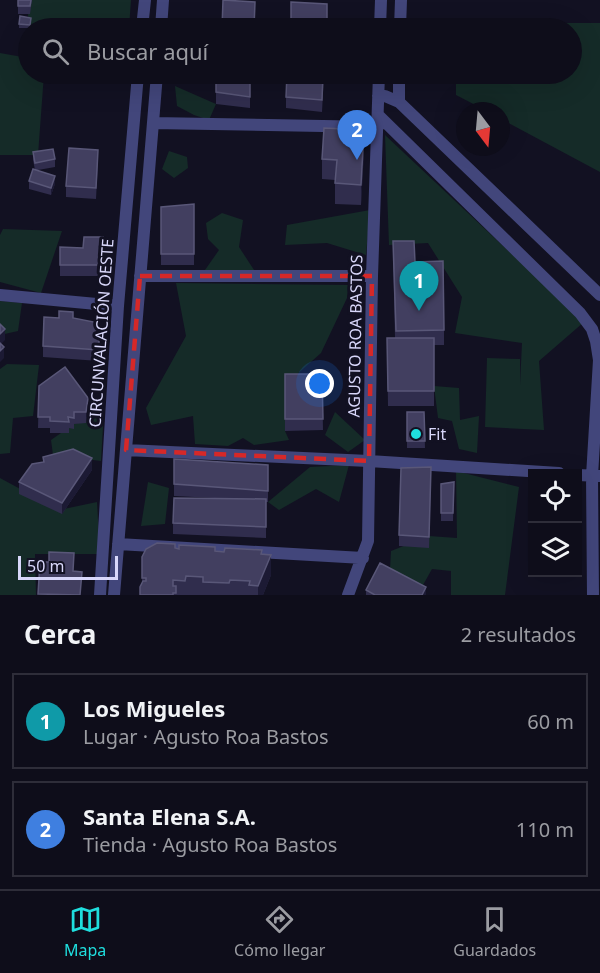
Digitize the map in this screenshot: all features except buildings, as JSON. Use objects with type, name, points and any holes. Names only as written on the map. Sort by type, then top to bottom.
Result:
[{"type":"street","points":[[143,18],[145,0]]},
{"type":"street","points":[[162,18],[164,0]]},
{"type":"street","points":[[380,18],[381,0]]},
{"type":"street","points":[[400,18],[401,0]]},
{"type":"street","name":"CIRCUNVALACIÓN OESTE","points":[[100,595],[118,306],[137,84]]},
{"type":"street","points":[[114,595],[156,84]]},
{"type":"street","name":"AGUSTO ROA BASTOS","points":[[348,595],[368,541],[372,276],[379,84]]},
{"type":"street","points":[[399,84],[399,102]]},
{"type":"street","points":[[378,96],[385,96],[399,102],[600,295]]},
{"type":"street","points":[[153,123],[378,121],[579,313],[597,334],[599,360],[594,595]]},
{"type":"street","points":[[140,276],[372,276]]},
{"type":"street","points":[[0,295],[118,306]]},
{"type":"street","points":[[126,450],[369,461],[528,472]]},
{"type":"street","points":[[118,544],[363,558]]},
{"type":"highlighted area","points":[[140,276],[372,276],[369,461],[126,450]]},
{"type":"green space","points":[[27,0],[131,0],[130,18],[28,18]]},
{"type":"green space","points":[[582,23],[600,23],[600,172],[510,124],[510,102],[470,102],[456,95],[456,84],[582,84]]},
{"type":"green space","points":[[0,53],[18,56],[18,84],[43,84],[38,155],[0,155]]},
{"type":"green space","points":[[175,86],[216,104],[209,120],[177,106]]},
{"type":"green space","points":[[385,135],[584,322],[539,361],[544,430],[485,427],[487,358],[520,359],[520,385],[522,343],[455,333],[462,297],[428,243],[389,245]]},
{"type":"green space","points":[[169,151],[187,157],[188,168],[174,178],[162,169]]},
{"type":"green space","points":[[370,210],[366,255],[327,243],[285,245],[287,225]]},
{"type":"green space","points":[[222,213],[243,220],[239,247],[258,276],[205,270],[219,250],[208,239],[206,223]]},
{"type":"green space","points":[[3,229],[62,231],[41,293],[0,282],[0,235]]},
{"type":"green space","points":[[176,283],[348,285],[347,298],[321,353],[285,385],[285,431],[289,440],[254,445],[243,438],[228,446],[195,444],[193,416],[151,425],[146,408],[186,336]]},
{"type":"green space","points":[[0,301],[22,303],[18,331],[0,335]]},
{"type":"green space","points":[[7,364],[39,365],[33,416],[13,418],[10,453],[0,454],[0,369]]},
{"type":"green space","points":[[434,386],[459,388],[460,420],[479,416],[477,453],[459,449],[452,421],[438,418]]},
{"type":"green space","points":[[85,406],[104,409],[101,461],[53,455],[51,440],[61,433],[60,428],[78,423]]},
{"type":"green space","points":[[335,412],[365,440],[348,452],[325,435]]},
{"type":"green space","points":[[349,465],[339,502],[316,489],[279,510],[268,502],[310,467]]},
{"type":"green space","points":[[456,471],[519,487],[505,595],[451,595],[451,571],[432,569],[418,594],[390,570],[391,551],[429,536],[457,538]]},
{"type":"green space","points":[[0,478],[59,510],[97,502],[100,554],[35,554],[36,595],[0,595]]},
{"type":"green space","points":[[148,482],[169,488],[165,524],[141,526]]},
{"type":"place","name":"Santa Elena S.A.","points":[[357,160]]},
{"type":"place","name":"Los Migueles","points":[[419,311]]},
{"type":"place","name":"Fit","points":[[416,434]]}]
